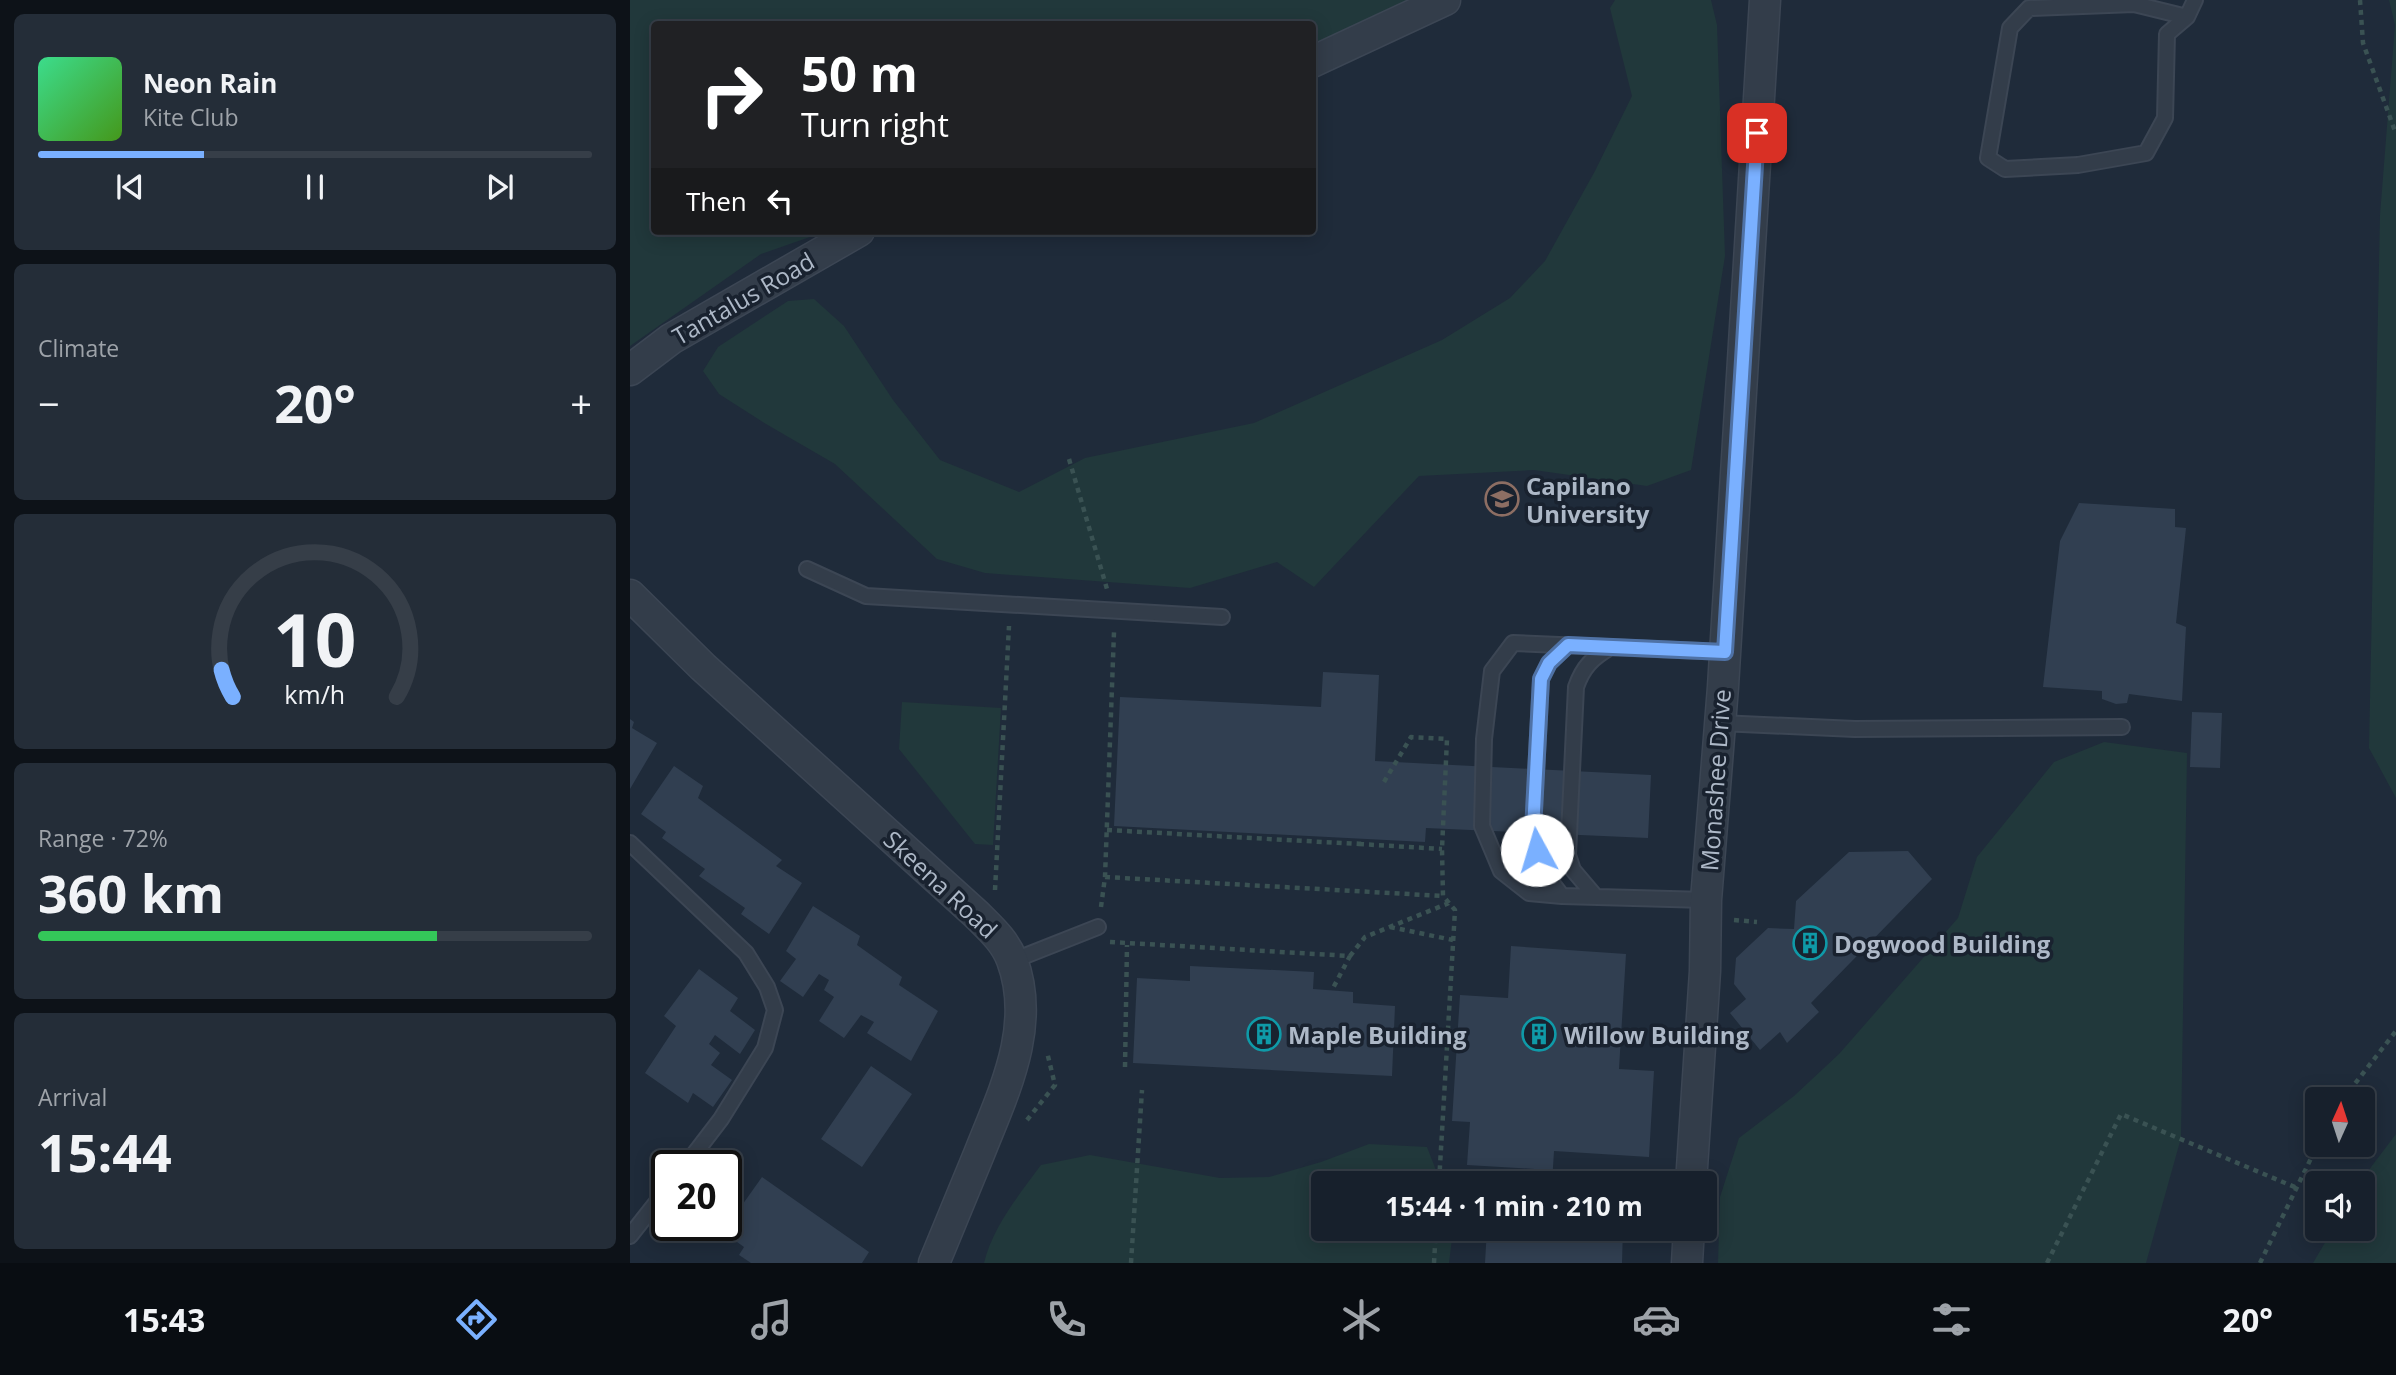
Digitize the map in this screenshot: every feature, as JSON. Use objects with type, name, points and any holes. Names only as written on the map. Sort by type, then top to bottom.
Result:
[{"type":"street","points":[[1316,60],[1444,0]]},
{"type":"street","name":"Monashee Drive","points":[[1693,1171],[1705,971],[1715,910],[1720,723],[1765,0]]},
{"type":"street","name":"Tantalus Road","points":[[630,370],[671,339],[852,235]]},
{"type":"street","name":"Skeena Road","points":[[630,595],[703,667],[993,930],[1012,961],[1019,987],[1017,1052],[1007,1084],[934,1263]]},
{"type":"street","points":[[1686,1263],[1688,1241]]},
{"type":"lane","points":[[2187,17],[2134,5],[2029,8],[2010,28],[1988,158],[2005,169],[2078,165],[2146,153],[2165,118],[2167,34],[2187,17],[2195,0]]},
{"type":"lane","points":[[807,569],[866,596],[1222,617]]},
{"type":"lane","points":[[1715,910],[1596,897],[1529,893],[1501,871],[1482,826],[1484,739],[1492,671],[1513,643],[1725,652]]},
{"type":"lane","points":[[1562,897],[1542,870],[1533,830],[1541,679],[1549,663],[1568,645]]},
{"type":"lane","points":[[1596,897],[1573,870],[1568,855],[1576,688],[1583,668],[1611,647]]},
{"type":"lane","points":[[1720,723],[1855,729],[2122,727]]},
{"type":"lane","points":[[630,843],[746,953],[766,987],[775,1010],[765,1048],[721,1119],[697,1150]]},
{"type":"lane","points":[[1012,961],[1098,927]]},
{"type":"lane","points":[[630,1236],[651,1209]]},
{"type":"path","points":[[2360,0],[2363,43],[2396,134]]},
{"type":"path","points":[[1069,459],[1110,597]]},
{"type":"path","points":[[993,930],[1010,604]]},
{"type":"path","points":[[1115,628],[1105,877],[1098,927],[1112,944],[1350,956]]},
{"type":"path","points":[[1384,782],[1411,737],[1447,739],[1442,849],[1443,896],[1455,910],[1440,1171]]},
{"type":"path","points":[[1107,830],[1359,841],[1442,849]]},
{"type":"path","points":[[1105,877],[1443,896]]},
{"type":"path","points":[[1332,990],[1350,956],[1365,937],[1449,903]]},
{"type":"path","points":[[1715,910],[1758,922]]},
{"type":"path","points":[[1389,927],[1453,940]]},
{"type":"path","points":[[1125,1067],[1127,944]]},
{"type":"path","points":[[2352,1087],[2396,1031]]},
{"type":"path","points":[[1131,1263],[1142,1090]]},
{"type":"path","points":[[2047,1263],[2121,1114],[2297,1188]]},
{"type":"path","points":[[2260,1263],[2312,1157]]},
{"type":"path","points":[[1434,1263],[1435,1241]]},
{"type":"green space","points":[[630,0],[1419,0],[1316,48],[1316,21],[651,21],[651,235],[816,235],[761,254],[630,346]]},
{"type":"green space","points":[[1615,0],[1711,0],[1717,25],[1725,256],[1691,470],[1647,486],[1534,470],[1419,476],[1314,587],[1277,562],[1190,588],[985,573],[937,559],[835,464],[719,394],[703,371],[718,347],[788,301],[814,299],[844,326],[893,400],[940,460],[1019,492],[1085,458],[1254,423],[1442,340],[1510,298],[1545,261],[1595,171],[1632,96],[1610,8]]},
{"type":"green space","points":[[2389,0],[2396,0],[2396,798],[2369,748],[2380,215],[2395,25]]},
{"type":"green space","points":[[902,702],[1001,708],[993,845],[975,844],[899,749]]},
{"type":"green space","points":[[2104,742],[2187,753],[2181,1138],[2146,1263],[1718,1263],[1720,1197],[1739,1138],[1794,1096],[1839,1054],[1958,918],[1977,857],[2054,762]]},
{"type":"green space","points":[[2396,1134],[2396,1263],[2313,1263],[2326,1241],[2375,1241],[2375,1171],[2368,1171]]},
{"type":"green space","points":[[1369,1144],[1427,1147],[1436,1171],[1311,1171],[1311,1241],[1452,1241],[1449,1263],[984,1263],[1000,1224],[1041,1165],[1090,1155],[1220,1178],[1269,1177]]},
{"type":"building","points":[[2079,503],[2175,509],[2175,527],[2186,528],[2176,623],[2186,627],[2182,701],[2129,694],[2127,703],[2116,704],[2102,699],[2102,691],[2043,687],[2060,541]]},
{"type":"building","points":[[1323,672],[1379,675],[1375,761],[1651,775],[1648,838],[1426,828],[1425,842],[1114,826],[1120,697],[1321,707]]},
{"type":"building","points":[[2192,712],[2222,713],[2220,768],[2190,767]]},
{"type":"building","points":[[630,719],[634,722],[632,728],[657,743],[630,789]]},
{"type":"building","points":[[674,766],[703,786],[698,798],[782,860],[776,866],[802,883],[769,934],[741,914],[745,908],[699,876],[705,869],[662,838],[666,832],[641,814]]},
{"type":"building","name":"Dogwood Building","points":[[1908,851],[1932,879],[1811,1003],[1819,1012],[1787,1043],[1780,1032],[1760,1050],[1730,1013],[1746,999],[1734,984],[1736,958],[1768,928],[1794,929],[1796,901],[1849,852]]},
{"type":"building","points":[[813,906],[860,936],[857,945],[902,977],[899,985],[938,1011],[911,1061],[867,1033],[874,1022],[861,1015],[844,1038],[819,1021],[834,997],[824,990],[829,980],[819,974],[803,997],[780,981],[796,959],[786,951]]},
{"type":"building","name":"Willow Building","points":[[1511,946],[1626,954],[1619,1069],[1654,1071],[1649,1157],[1554,1151],[1553,1171],[1467,1165],[1470,1122],[1452,1121],[1460,995],[1508,998]]},
{"type":"building","name":"Maple Building","points":[[1190,966],[1314,972],[1313,989],[1353,992],[1353,1003],[1395,1006],[1392,1076],[1133,1063],[1137,978],[1190,981]]},
{"type":"building","points":[[699,969],[738,998],[730,1011],[755,1030],[740,1054],[715,1035],[709,1044],[720,1053],[711,1065],[732,1080],[713,1107],[693,1093],[688,1103],[645,1073],[676,1026],[664,1016]]},
{"type":"building","points":[[871,1066],[912,1094],[862,1167],[821,1139]]},
{"type":"building","points":[[762,1177],[869,1252],[862,1263],[751,1263],[739,1255],[744,1247],[736,1241],[742,1241],[742,1205]]},
{"type":"building","points":[[1486,1241],[1623,1241],[1622,1263],[1485,1263]]},
{"type":"place","name":"Capilano University","points":[[1502,499]]},
{"type":"place","name":"Dogwood Building","points":[[1810,943]]},
{"type":"place","name":"Maple Building","points":[[1264,1034]]},
{"type":"place","name":"Willow Building","points":[[1539,1034]]},
{"type":"route","points":[[1537,850],[1533,830],[1541,679],[1549,663],[1568,645],[1725,652],[1757,133]]}]
